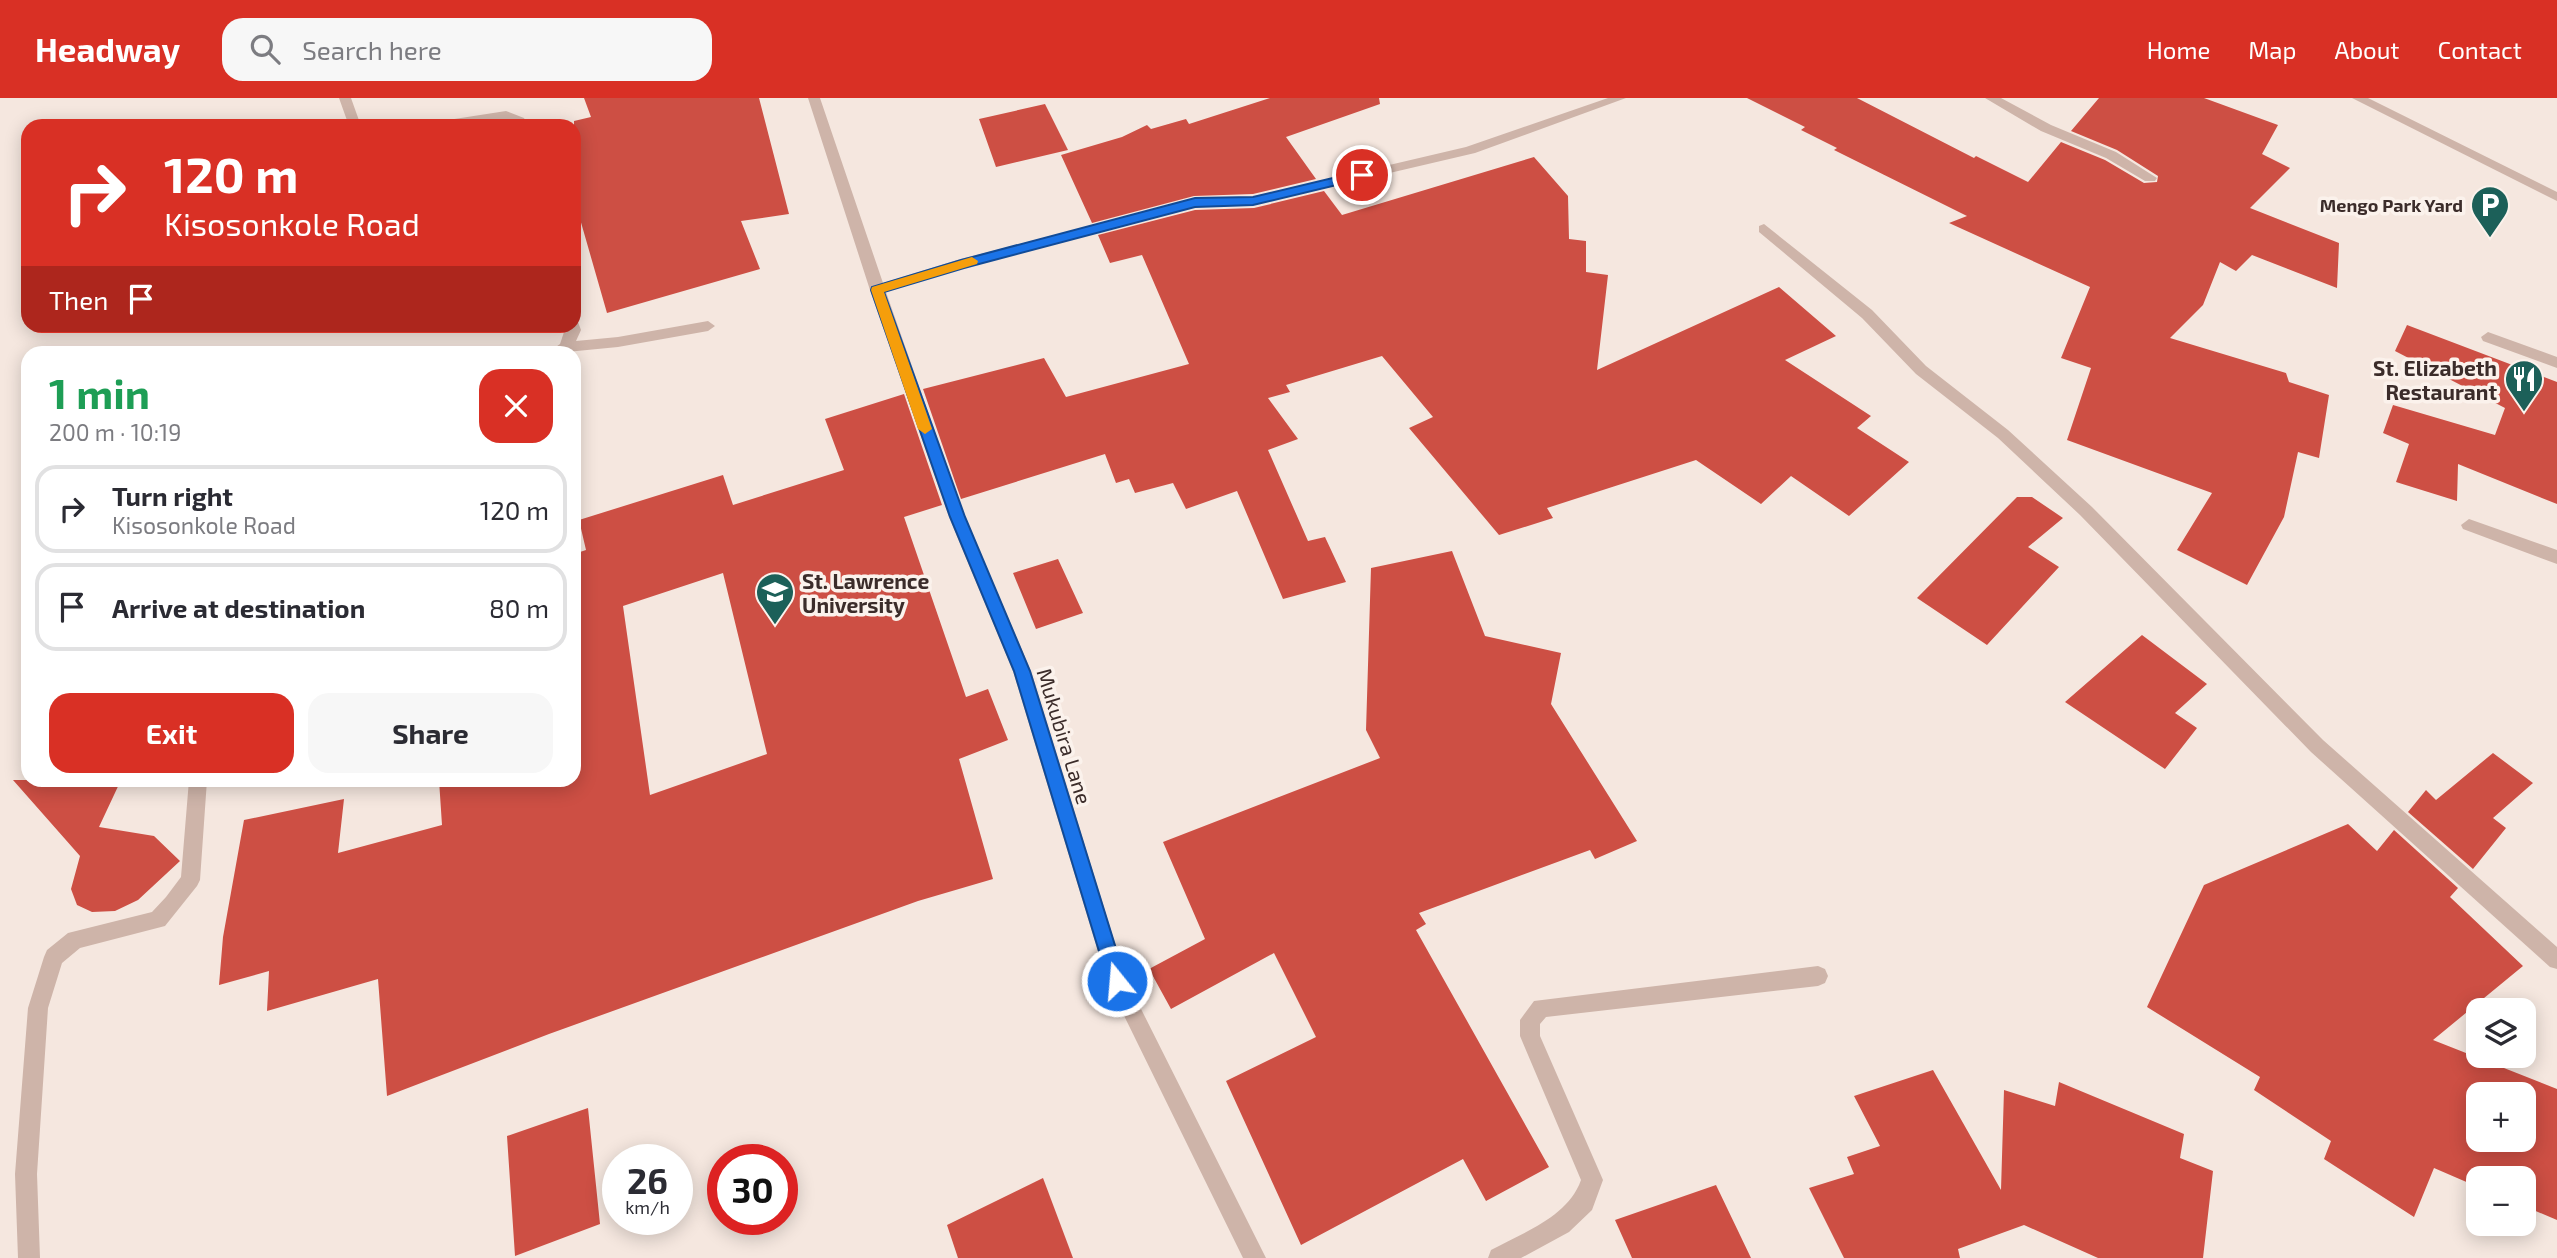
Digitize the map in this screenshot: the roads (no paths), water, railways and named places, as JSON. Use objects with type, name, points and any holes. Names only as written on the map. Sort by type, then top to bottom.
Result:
[{"type":"street","points":[[345,98],[352,119]]},
{"type":"street","name":"Mukubira Lane","points":[[814,98],[877,290],[957,517],[1022,671],[1117,981],[1255,1258]]},
{"type":"street","points":[[877,290],[961,264],[1195,202],[1253,201],[1471,150],[1620,98]]},
{"type":"street","points":[[1991,98],[2046,128],[2112,155],[2150,178]]},
{"type":"street","points":[[2358,98],[2557,197]]},
{"type":"street","points":[[480,119],[506,115],[515,119]]},
{"type":"street","points":[[1764,229],[1867,314],[1921,370],[2003,434],[2086,511],[2316,746],[2557,960]]},
{"type":"street","points":[[581,347],[708,326]]},
{"type":"street","points":[[2488,337],[2557,363]]},
{"type":"street","points":[[2469,525],[2557,557]]},
{"type":"street","points":[[29,1258],[26,1174],[38,1008],[54,957],[75,940],[158,920],[173,904],[190,880],[197,787]]},
{"type":"street","points":[[1499,1258],[1560,1224],[1584,1202],[1592,1180],[1530,1036],[1530,1020],[1541,1008],[1818,976]]},
{"type":"place","name":"Mengo Park Yard","points":[[2490,239]]},
{"type":"place","name":"St. Elizabeth Restaurant","points":[[2524,413]]},
{"type":"place","name":"St. Lawrence University","points":[[775,626]]}]
